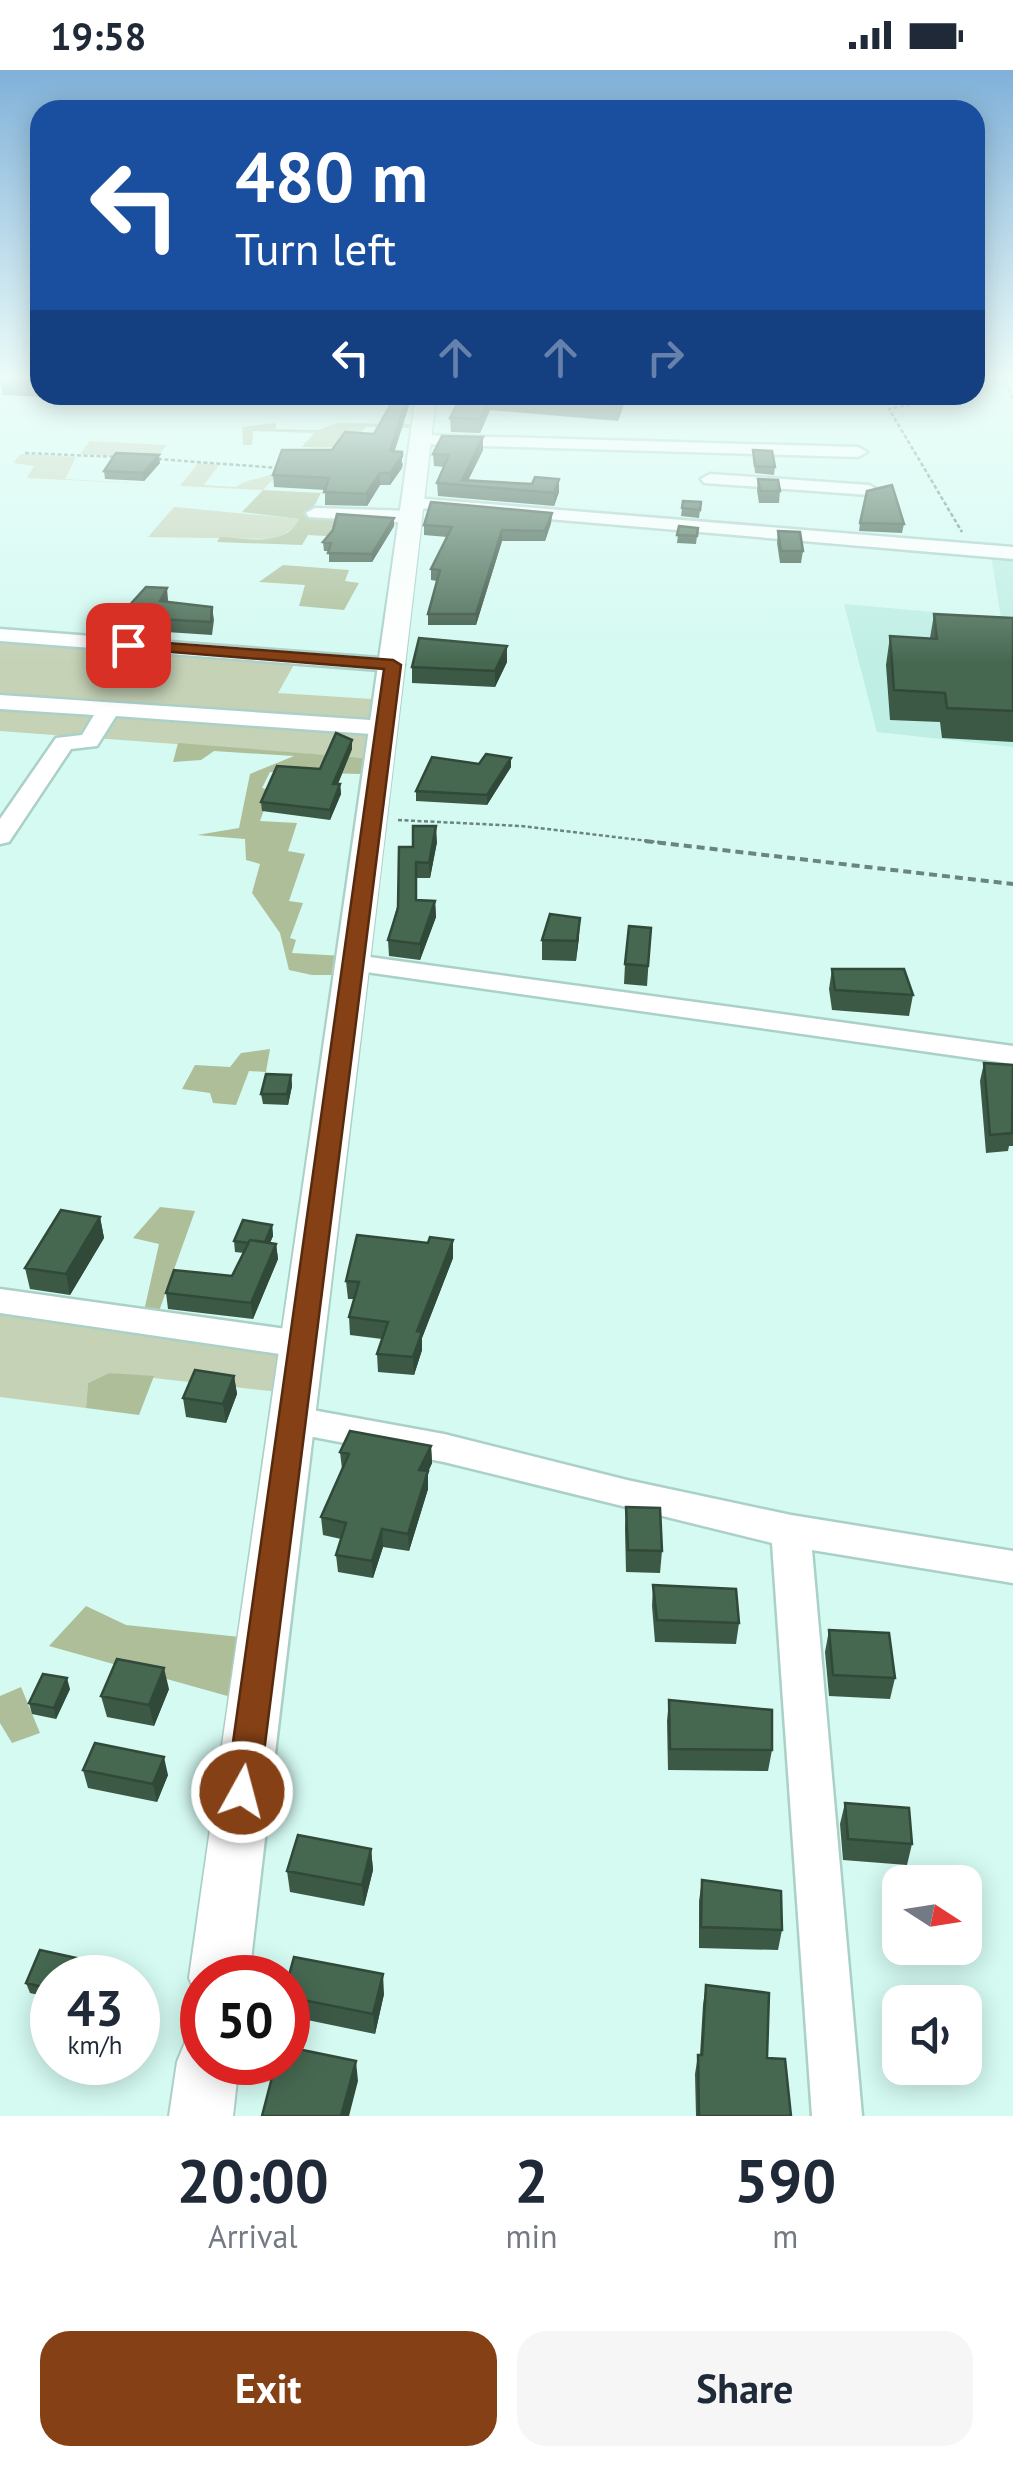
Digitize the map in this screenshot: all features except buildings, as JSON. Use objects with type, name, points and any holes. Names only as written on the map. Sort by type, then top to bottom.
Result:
[{"type":"main road","points":[[222,1955],[418,472]]},
{"type":"main road","points":[[201,2116],[205,2085]]},
{"type":"street","points":[[708,502],[709,472]]},
{"type":"street","points":[[316,513],[708,502],[869,490]]},
{"type":"street","points":[[708,502],[1013,553]]},
{"type":"street","points":[[5,641],[393,665]]},
{"type":"street","points":[[0,702],[385,728]]},
{"type":"street","points":[[0,837],[64,743],[89,741],[109,709]]},
{"type":"street","points":[[355,963],[1013,1056]]},
{"type":"street","points":[[0,1301],[301,1344]]},
{"type":"street","points":[[290,1420],[444,1448],[628,1496],[792,1531],[1013,1567]]},
{"type":"street","points":[[792,1531],[837,2116]]},
{"type":"path","points":[[927,472],[972,549]]},
{"type":"path","points":[[374,819],[522,826],[1013,884]]},
{"type":"shaded area","points":[[30,472],[68,472],[65,479],[158,485],[27,478]]},
{"type":"shaded area","points":[[191,472],[213,472],[204,485],[236,487],[273,472],[292,472],[328,482],[272,480],[263,490],[180,486]]},
{"type":"shaded area","points":[[263,490],[321,493],[309,516],[354,520],[344,537],[308,535],[302,545],[217,542],[220,537],[275,538],[293,528],[299,519],[242,512]]},
{"type":"shaded area","points":[[174,507],[300,519],[277,539],[148,537]]},
{"type":"shaded area","points":[[991,555],[1013,557],[1013,747],[877,732],[844,604],[1001,618]]},
{"type":"shaded area","points":[[283,565],[349,570],[345,581],[359,583],[344,610],[299,606],[305,585],[259,582]]},
{"type":"shaded area","points":[[0,638],[296,661],[278,693],[372,699],[364,758],[0,731]]},
{"type":"shaded area","points":[[178,743],[364,758],[362,774],[270,772],[262,788],[271,790],[260,821],[297,823],[288,851],[305,854],[289,901],[303,903],[290,938],[296,940],[292,953],[343,956],[341,975],[289,970],[280,933],[252,893],[260,864],[246,860],[245,839],[197,835],[239,828],[250,774],[294,756],[214,751],[201,760],[173,762]]},
{"type":"shaded area","points":[[270,1049],[266,1072],[249,1071],[236,1105],[213,1103],[210,1093],[182,1089],[195,1065],[230,1067],[241,1053]]},
{"type":"shaded area","points":[[160,1207],[195,1211],[158,1314],[144,1311],[159,1244],[133,1238]]},
{"type":"shaded area","points":[[0,1308],[286,1348],[279,1392],[109,1373],[88,1383],[86,1408],[0,1397]]},
{"type":"shaded area","points":[[109,1373],[154,1376],[139,1415],[86,1408],[88,1383]]},
{"type":"shaded area","points":[[86,1606],[126,1625],[240,1637],[231,1697],[49,1646]]},
{"type":"shaded area","points":[[21,1687],[40,1733],[12,1743],[0,1723],[0,1696]]},
{"type":"route","points":[[128,645],[393,665],[242,1792]]}]
